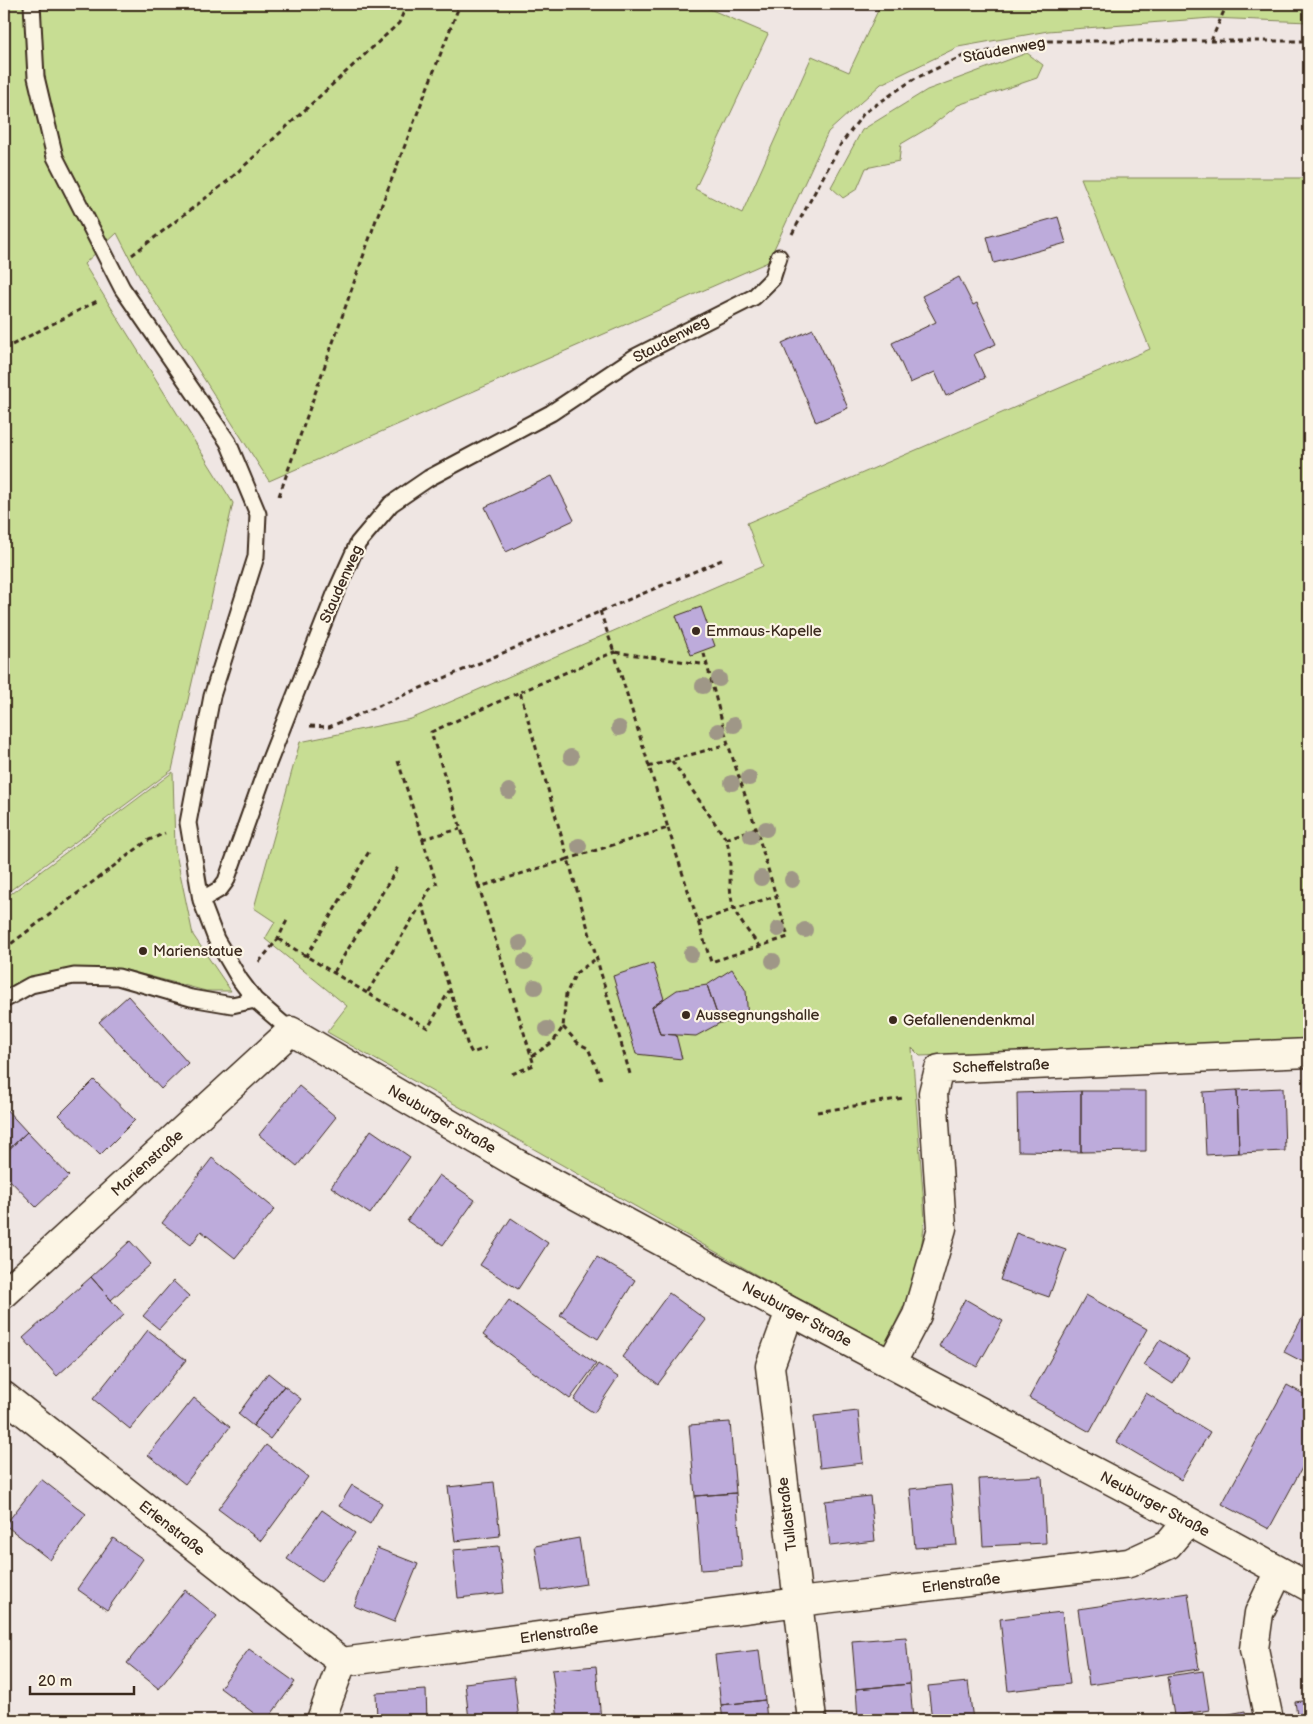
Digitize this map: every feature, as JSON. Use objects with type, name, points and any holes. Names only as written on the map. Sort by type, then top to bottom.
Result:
[{"type":"street","name":"Marienstraße","points":[[4,1294],[291,1031]]},
{"type":"street","name":"Neuburger Straße","points":[[291,1031],[518,1164],[1309,1587]]},
{"type":"street","name":"Scheffelstraße","points":[[891,1364],[918,1315],[942,1228],[933,1093],[939,1069],[1309,1053]]},
{"type":"street","name":"Tullastraße","points":[[790,1311],[770,1366],[812,1720]]},
{"type":"street","name":"Erlenstraße","points":[[4,1396],[342,1662],[798,1602],[1130,1563],[1168,1545],[1188,1521]]},
{"type":"street","points":[[1269,1720],[1254,1649],[1259,1613],[1279,1571]]},
{"type":"street","points":[[321,1720],[342,1662]]},
{"type":"lane","points":[[32,4],[36,77],[55,158],[122,288],[228,442],[258,514],[256,557],[212,696],[188,823],[201,900],[216,939],[240,980],[255,1000],[291,1031]]},
{"type":"lane","name":"Staudenweg","points":[[201,900],[220,889],[226,881],[284,724],[335,594],[358,543],[391,504],[430,478],[551,413],[635,357],[754,296],[772,279],[779,257]]},
{"type":"lane","points":[[4,1000],[31,985],[74,976],[118,977],[191,998],[232,1005],[255,1000]]},
{"type":"path","points":[[113,270],[229,180],[399,23],[407,4]]},
{"type":"path","points":[[285,481],[377,217],[460,4]]},
{"type":"path","points":[[1211,41],[1227,4]]},
{"type":"path","name":"Staudenweg","points":[[779,257],[841,144],[864,113],[914,79],[963,56],[1042,40],[1309,41]]},
{"type":"path","points":[[4,349],[122,288]]},
{"type":"path","points":[[284,724],[329,727],[724,559]]},
{"type":"path","points":[[600,611],[711,962],[788,937],[756,828],[728,744],[703,650]]},
{"type":"path","points":[[512,1074],[534,1065],[532,1056],[431,732],[614,652],[708,665]]},
{"type":"path","points":[[520,692],[630,1074]]},
{"type":"path","points":[[648,767],[728,744]]},
{"type":"path","points":[[398,761],[437,886]]},
{"type":"path","points":[[672,761],[726,839],[730,849],[730,890],[734,908],[760,947]]},
{"type":"path","points":[[4,949],[147,841],[188,823]]},
{"type":"path","points":[[479,887],[668,828]]},
{"type":"path","points":[[726,839],[756,828]]},
{"type":"path","points":[[422,840],[460,829]]},
{"type":"path","points":[[306,957],[370,850]]},
{"type":"path","points":[[334,972],[398,868]]},
{"type":"path","points":[[367,993],[431,887]]},
{"type":"path","points":[[698,922],[734,908],[776,896]]},
{"type":"path","points":[[422,903],[449,991],[472,1053],[486,1048]]},
{"type":"path","points":[[265,955],[278,939],[288,918]]},
{"type":"path","points":[[278,939],[428,1028],[449,991]]},
{"type":"path","points":[[532,1056],[553,1042],[563,1027],[566,994],[576,973],[597,958]]},
{"type":"path","points":[[563,1027],[579,1044],[588,1048],[601,1079]]},
{"type":"path","points":[[817,1112],[933,1093]]},
{"type":"green space","points":[[4,4],[386,4],[390,9],[397,4],[698,4],[768,34],[695,189],[742,213],[812,56],[849,72],[881,4],[1309,4],[1309,22],[1211,18],[1048,31],[958,47],[881,84],[828,132],[768,262],[269,481],[141,280],[117,233],[84,264],[233,503],[172,770],[4,895]]},
{"type":"green space","points":[[1027,53],[1043,65],[1037,78],[958,105],[930,127],[901,144],[899,161],[866,168],[857,189],[843,198],[831,187],[862,130],[927,90]]},
{"type":"green space","points":[[1081,178],[1309,178],[1309,1041],[920,1056],[912,1048],[925,1220],[917,1278],[884,1347],[327,1032],[347,1006],[265,939],[275,922],[254,908],[300,742],[411,719],[763,566],[747,523],[1150,349]]},
{"type":"green space","points":[[173,772],[175,849],[193,935],[231,991],[206,991],[126,970],[44,973],[4,993],[4,899]]},
{"type":"building","points":[[1058,217],[1066,243],[994,263],[987,237]]},
{"type":"building","points":[[959,277],[973,305],[977,303],[996,344],[974,354],[985,378],[946,396],[935,372],[910,383],[892,343],[936,322],[922,296]]},
{"type":"building","points":[[813,329],[848,408],[816,422],[782,343]]},
{"type":"building","points":[[552,476],[574,520],[506,552],[485,507]]},
{"type":"building","name":"Emmaus-Kapelle","points":[[701,607],[715,646],[691,655],[676,616]]},
{"type":"building","points":[[653,963],[664,999],[652,1007],[660,1034],[676,1035],[682,1059],[636,1054],[613,976]]},
{"type":"building","points":[[732,969],[746,991],[748,1020],[720,1023],[707,985]]},
{"type":"building","name":"Aussegnungshalle","points":[[707,985],[720,1023],[696,1036],[660,1034],[652,1007],[677,990]]},
{"type":"building","points":[[128,996],[188,1063],[161,1089],[99,1022]]},
{"type":"building","points":[[94,1080],[135,1120],[100,1155],[59,1115]]},
{"type":"building","points":[[299,1086],[336,1117],[297,1166],[259,1135]]},
{"type":"building","points":[[1283,1088],[1285,1151],[1239,1153],[1237,1090]]},
{"type":"building","points":[[1237,1090],[1239,1153],[1206,1155],[1203,1092]]},
{"type":"building","points":[[1081,1091],[1146,1091],[1146,1151],[1081,1152]]},
{"type":"building","points":[[1081,1091],[1081,1152],[1018,1151],[1017,1093]]},
{"type":"building","points":[[4,1107],[27,1132],[4,1154]]},
{"type":"building","points":[[371,1130],[410,1157],[370,1214],[331,1187]]},
{"type":"building","points":[[27,1132],[69,1176],[36,1207],[4,1174],[4,1154]]},
{"type":"building","points":[[212,1158],[275,1209],[235,1258],[201,1231],[191,1245],[162,1223]]},
{"type":"building","points":[[439,1175],[475,1200],[443,1245],[407,1221]]},
{"type":"building","points":[[511,1218],[548,1243],[518,1289],[480,1265]]},
{"type":"building","points":[[4,1233],[9,1239],[4,1243]]},
{"type":"building","points":[[1016,1233],[1066,1250],[1049,1297],[1000,1280]]},
{"type":"building","points":[[130,1241],[151,1264],[111,1300],[91,1277]]},
{"type":"building","points":[[597,1257],[635,1280],[598,1339],[560,1315]]},
{"type":"building","points":[[91,1277],[124,1315],[57,1376],[23,1338]]},
{"type":"building","points":[[173,1281],[189,1296],[159,1329],[143,1316]]},
{"type":"building","points":[[669,1293],[706,1320],[658,1384],[622,1357]]},
{"type":"building","points":[[1086,1295],[1147,1329],[1090,1432],[1029,1398]]},
{"type":"building","points":[[965,1299],[1003,1321],[977,1367],[939,1346]]},
{"type":"building","points":[[509,1300],[596,1364],[570,1399],[483,1335]]},
{"type":"building","points":[[1309,1305],[1309,1365],[1284,1352]]},
{"type":"building","points":[[148,1330],[186,1360],[130,1429],[93,1399]]},
{"type":"building","points":[[1160,1340],[1189,1358],[1173,1384],[1144,1365]]},
{"type":"building","points":[[598,1364],[618,1377],[594,1413],[574,1400]]},
{"type":"building","points":[[268,1373],[284,1386],[253,1426],[238,1414]]},
{"type":"building","points":[[1287,1385],[1309,1397],[1309,1455],[1269,1529],[1222,1504]]},
{"type":"building","points":[[284,1386],[301,1399],[270,1439],[253,1426]]},
{"type":"building","points":[[1146,1393],[1210,1432],[1181,1480],[1117,1442]]},
{"type":"building","points":[[194,1398],[230,1427],[185,1484],[148,1455]]},
{"type":"building","points":[[858,1411],[863,1463],[820,1468],[814,1416]]},
{"type":"building","points":[[730,1422],[736,1493],[695,1496],[689,1425]]},
{"type":"building","points":[[266,1445],[308,1477],[261,1541],[218,1509]]},
{"type":"building","points":[[1042,1476],[1046,1543],[983,1546],[979,1479]]},
{"type":"building","points":[[41,1479],[86,1514],[50,1560],[5,1525]]},
{"type":"building","points":[[494,1482],[500,1536],[455,1541],[448,1487]]},
{"type":"building","points":[[352,1485],[382,1503],[370,1524],[339,1506]]},
{"type":"building","points":[[951,1485],[957,1545],[915,1548],[910,1489]]},
{"type":"building","points":[[736,1493],[742,1567],[701,1570],[695,1496]]},
{"type":"building","points":[[870,1496],[875,1541],[830,1546],[825,1501]]},
{"type":"building","points":[[322,1510],[355,1533],[321,1582],[287,1559]]},
{"type":"building","points":[[113,1538],[143,1559],[107,1610],[77,1589]]},
{"type":"building","points":[[579,1538],[586,1584],[542,1591],[535,1546]]},
{"type":"building","points":[[499,1546],[504,1593],[458,1598],[453,1550]]},
{"type":"building","points":[[377,1548],[418,1564],[394,1622],[354,1606]]},
{"type":"building","points":[[185,1590],[217,1616],[159,1689],[127,1663]]},
{"type":"building","points":[[1188,1593],[1199,1669],[1089,1685],[1078,1609]]},
{"type":"building","points":[[1062,1612],[1070,1684],[1008,1691],[1000,1619]]},
{"type":"building","points":[[906,1637],[910,1684],[856,1689],[852,1641]]},
{"type":"building","points":[[249,1649],[295,1682],[267,1720],[263,1720],[220,1688]]},
{"type":"building","points":[[759,1650],[765,1700],[721,1705],[715,1655]]},
{"type":"building","points":[[596,1666],[601,1720],[558,1720],[552,1670]]},
{"type":"building","points":[[1203,1671],[1209,1710],[1174,1716],[1168,1676]]},
{"type":"building","points":[[514,1677],[519,1720],[469,1720],[465,1683]]},
{"type":"building","points":[[968,1682],[973,1720],[932,1720],[928,1686]]},
{"type":"building","points":[[910,1684],[913,1720],[858,1720],[856,1689]]},
{"type":"building","points":[[426,1690],[427,1720],[377,1720],[376,1693]]},
{"type":"building","points":[[765,1700],[767,1720],[723,1720],[721,1705]]},
{"type":"building","points":[[1309,1700],[1309,1720],[1298,1720],[1295,1702]]},
{"type":"building","points":[[1245,1711],[1247,1720],[1198,1720]]},
{"type":"place","name":"Emmaus-Kapelle","points":[[696,631]]},
{"type":"place","name":"Marienstatue","points":[[143,951]]},
{"type":"place","name":"Aussegnungshalle","points":[[686,1015]]},
{"type":"place","name":"Gefallenendenkmal","points":[[893,1020]]}]
